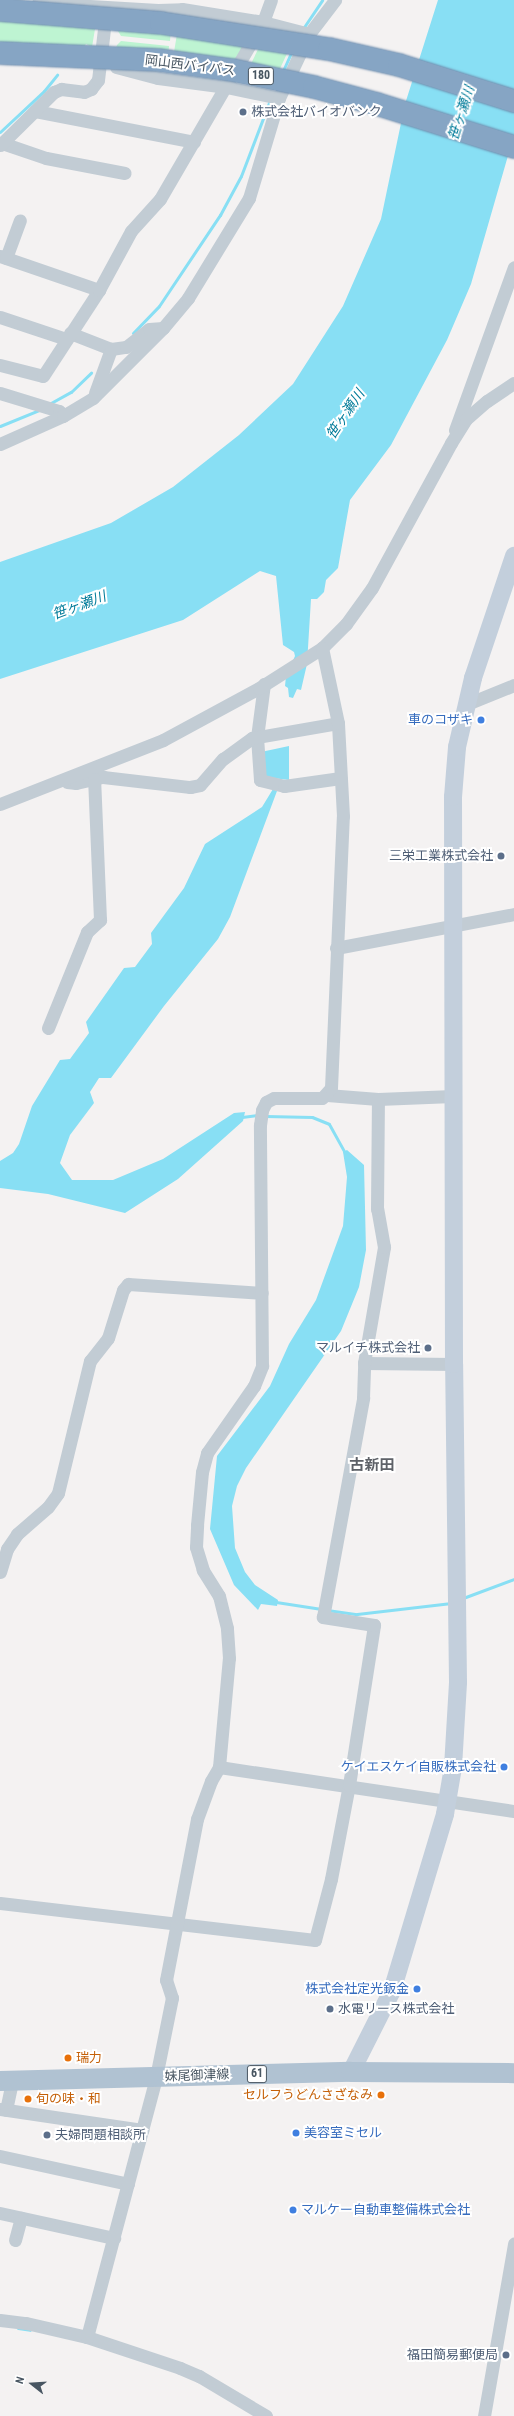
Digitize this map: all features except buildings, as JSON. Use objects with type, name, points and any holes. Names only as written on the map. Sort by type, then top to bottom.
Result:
[{"type":"highway","points":[[0,10],[175,24],[329,49],[398,66],[514,101]]},
{"type":"highway","name":"岡山西バイパス","points":[[0,53],[158,60],[240,72],[314,87],[377,104],[514,147]]},
{"type":"main road","name":"妹尾御津線","points":[[6,2081],[351,2072],[514,2073]]},
{"type":"street","points":[[0,365],[43,376],[99,290],[131,231],[160,198],[194,142],[263,22],[270,0]]},
{"type":"street","points":[[0,444],[63,416],[93,398],[163,328],[188,298],[249,198],[274,96],[303,32],[335,0]]},
{"type":"street","points":[[0,1],[134,4],[182,9],[263,22],[303,32]]},
{"type":"street","points":[[107,3],[98,80],[91,89],[84,92],[61,90],[54,92],[1,144],[46,158],[125,173]]},
{"type":"street","points":[[0,61],[99,65],[128,68],[158,78],[226,87],[274,96]]},
{"type":"street","points":[[35,111],[194,142]]},
{"type":"street","points":[[20,220],[3,257],[99,290]]},
{"type":"street","points":[[451,443],[463,402],[514,267]]},
{"type":"street","points":[[0,317],[111,349],[126,347],[149,330],[163,328]]},
{"type":"street","points":[[93,398],[111,349]]},
{"type":"street","points":[[0,804],[163,740],[267,682],[322,648],[346,624],[372,588],[451,443],[466,419],[487,401],[514,383]]},
{"type":"street","points":[[0,393],[59,411],[63,416]]},
{"type":"street","points":[[351,2072],[392,1991],[448,1800],[457,1726],[458,1600],[454,1364],[453,797],[457,747],[475,671],[514,556]]},
{"type":"street","points":[[87,2337],[156,2077],[172,1998],[166,1980],[179,1922],[197,1819],[211,1781],[219,1767],[229,1658],[227,1628],[219,1596],[203,1570],[196,1547],[202,1472],[207,1453],[254,1386],[262,1366],[260,1124],[262,1110],[266,1102],[274,1098],[322,1098],[327,1095],[331,1088],[343,816],[338,723],[322,648]]},
{"type":"street","points":[[267,682],[257,737],[260,780],[275,784],[340,778]]},
{"type":"street","points":[[467,704],[514,685]]},
{"type":"street","points":[[64,779],[76,783],[103,777],[190,787],[200,785],[232,750],[257,737],[338,723]]},
{"type":"street","points":[[48,1028],[85,937],[100,920],[94,779]]},
{"type":"street","points":[[336,948],[453,927],[514,914]]},
{"type":"street","points":[[327,1095],[378,1099],[453,1096]]},
{"type":"street","points":[[0,1903],[179,1922],[315,1940],[331,1879],[349,1785],[374,1624],[323,1617],[363,1398],[364,1363],[384,1247],[377,1209],[378,1099]]},
{"type":"street","points":[[0,1572],[7,1550],[17,1534],[48,1507],[58,1493],[90,1361],[108,1338],[124,1290],[128,1284],[262,1292]]},
{"type":"street","points":[[364,1363],[454,1364]]},
{"type":"street","points":[[219,1767],[349,1785],[514,1811]]},
{"type":"street","points":[[6,2081],[3,2110],[142,2130]]},
{"type":"street","points":[[0,2156],[128,2184]]},
{"type":"street","points":[[0,2213],[114,2238]]},
{"type":"street","points":[[15,2240],[21,2218]]},
{"type":"street","points":[[484,2416],[514,2244]]},
{"type":"street","points":[[0,2320],[26,2323],[87,2337],[199,2376],[266,2416]]},
{"type":"green space","points":[[0,17],[96,23],[92,47],[86,44],[83,48],[0,45]]},
{"type":"green space","points":[[119,23],[171,29],[170,41],[121,36],[118,31]]},
{"type":"green space","points":[[178,28],[247,39],[232,66],[173,58]]},
{"type":"green space","points":[[121,41],[169,46],[168,57],[115,52],[117,45]]},
{"type":"green space","points":[[262,41],[291,45],[277,75],[248,70]]},
{"type":"water","name":"笹ヶ瀬川","points":[[438,0],[514,0],[514,135],[471,284],[447,340],[391,445],[350,500],[338,568],[326,580],[324,592],[317,599],[311,599],[307,664],[301,690],[297,689],[293,698],[289,697],[288,688],[285,686],[286,676],[295,656],[294,652],[283,645],[276,576],[260,571],[183,620],[0,679],[0,562],[111,523],[173,487],[239,435],[293,384],[343,306],[381,219],[405,104]]},
{"type":"water","points":[[289,746],[289,780],[264,777],[261,752]]},
{"type":"water","points":[[273,789],[277,791],[230,917],[218,939],[164,1006],[111,1078],[99,1078],[90,1092],[94,1103],[70,1135],[60,1163],[72,1180],[113,1180],[163,1159],[234,1113],[245,1112],[243,1121],[178,1179],[125,1213],[48,1194],[0,1188],[0,1161],[13,1153],[19,1144],[32,1106],[60,1060],[70,1059],[89,1033],[86,1022],[124,968],[135,967],[152,944],[151,933],[184,888],[205,844],[262,807]]},
{"type":"water","points":[[347,1150],[364,1165],[366,1250],[359,1287],[341,1331],[246,1468],[237,1486],[232,1506],[235,1548],[245,1572],[255,1585],[278,1600],[277,1606],[261,1604],[258,1610],[234,1585],[210,1529],[217,1456],[270,1386],[289,1344],[316,1300],[343,1226],[347,1177],[343,1152]]},
{"type":"waterway","points":[[302,30],[322,0]]},
{"type":"waterway","points":[[282,73],[292,51]]},
{"type":"waterway","points":[[0,132],[44,91],[57,75]]},
{"type":"waterway","points":[[133,333],[159,306],[220,215],[241,176],[270,100]]},
{"type":"waterway","points":[[49,404],[71,392],[91,373]]},
{"type":"waterway","points":[[0,426],[39,410]]},
{"type":"waterway","points":[[242,1117],[258,1115]]},
{"type":"waterway","points":[[265,1116],[312,1117],[329,1124],[345,1153]]},
{"type":"waterway","points":[[463,1598],[514,1579]]},
{"type":"waterway","points":[[276,1602],[321,1609]]},
{"type":"waterway","points":[[327,1610],[357,1614],[451,1603]]},
{"type":"waterway","points":[[18,2328],[30,2330]]},
{"type":"place","name":"株式会社バイオバンク","points":[[243,112]]},
{"type":"place","name":"車のコザキ","points":[[481,720]]},
{"type":"place","name":"三栄工業株式会社","points":[[501,856]]},
{"type":"place","name":"マルイチ株式会社","points":[[428,1348]]},
{"type":"place","name":"ケイエスケイ自販株式会社","points":[[504,1767]]},
{"type":"place","name":"株式会社定光鈑金","points":[[417,1989]]},
{"type":"place","name":"水電リース株式会社","points":[[330,2009]]},
{"type":"place","name":"瑞力","points":[[68,2058]]},
{"type":"place","name":"セルフうどんさざなみ","points":[[381,2095]]},
{"type":"place","name":"旬の味・和","points":[[28,2099]]},
{"type":"place","name":"美容室ミセル","points":[[296,2133]]},
{"type":"place","name":"夫婦問題相談所","points":[[47,2135]]},
{"type":"place","name":"マルケー自動車整備株式会社","points":[[293,2210]]},
{"type":"place","name":"福田簡易郵便局","points":[[506,2355]]},
{"type":"district","name":"古新田","points":[[372,1466]]}]
